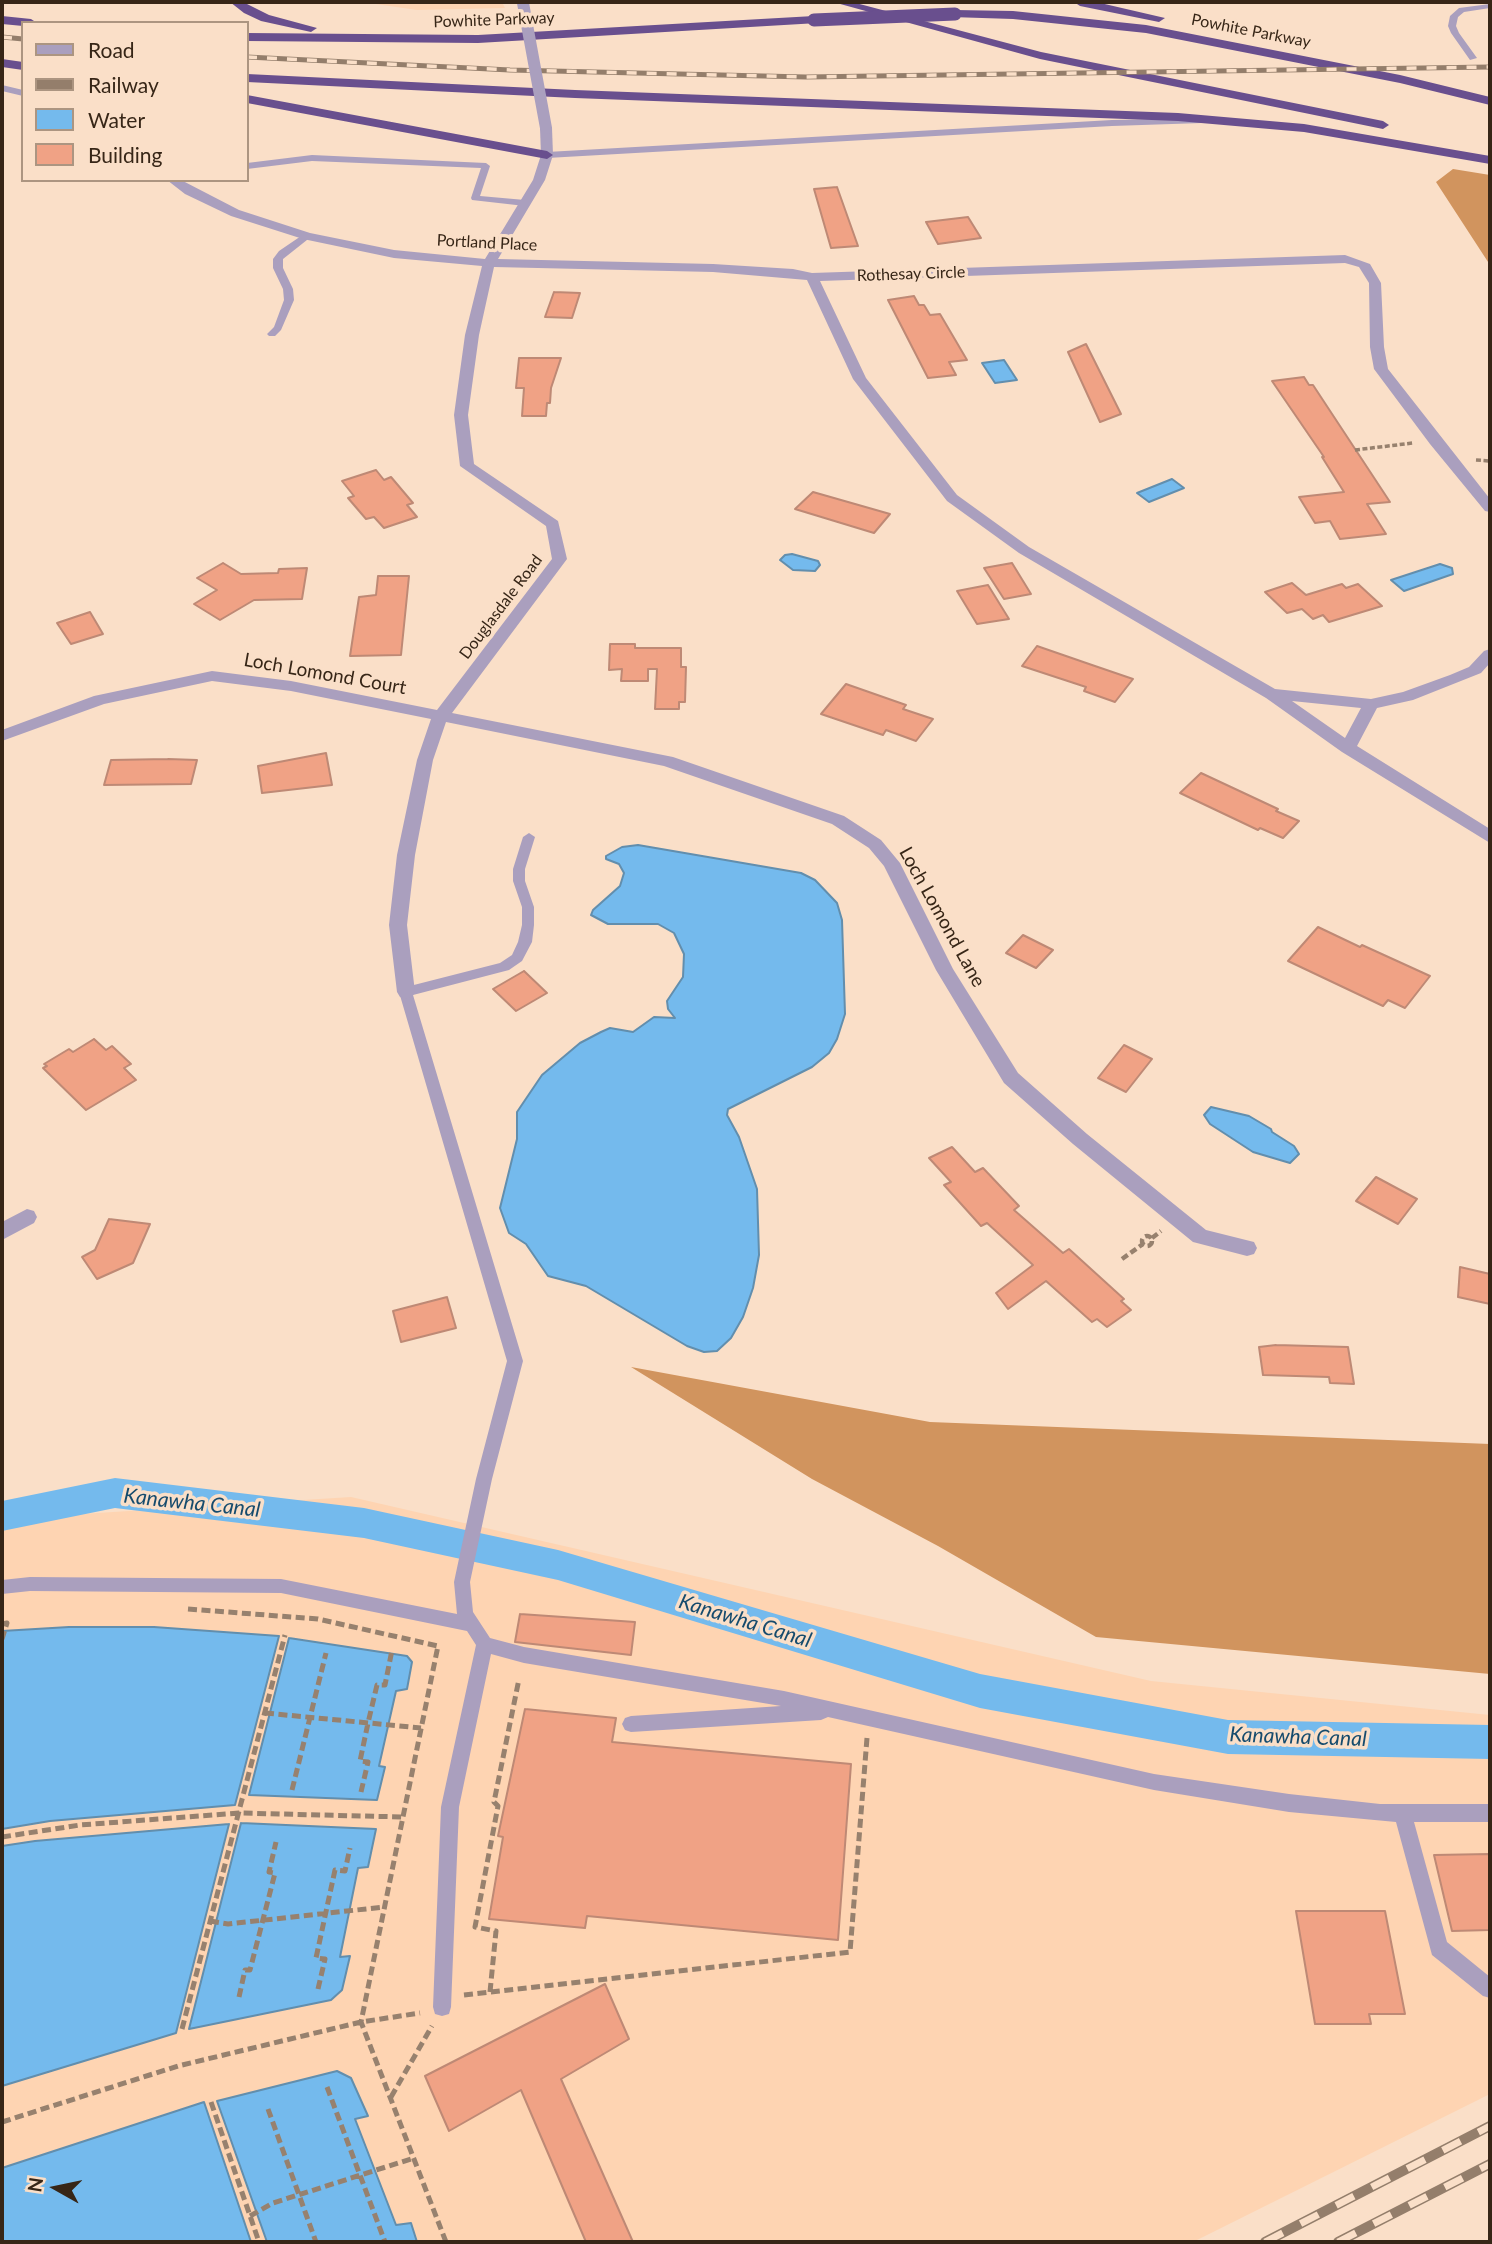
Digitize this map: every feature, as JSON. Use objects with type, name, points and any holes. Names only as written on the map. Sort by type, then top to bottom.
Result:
[{"type":"highway","points":[[236,2],[256,15],[291,25],[435,39]]},
{"type":"highway","points":[[839,2],[1040,55],[1279,106],[1402,129]]},
{"type":"highway","points":[[1080,2],[1375,64],[1490,101]]},
{"type":"highway","name":"Powhite Parkway","points":[[248,37],[524,37],[814,20],[955,14],[1013,15],[1146,29],[1387,76],[1490,101]]},
{"type":"highway","points":[[2,20],[21,22]]},
{"type":"highway","points":[[2,62],[21,64]]},
{"type":"highway","points":[[248,78],[1227,121],[1331,131],[1490,160]]},
{"type":"highway","points":[[248,99],[547,155]]},
{"type":"highway","points":[[1453,139],[1490,148]]},
{"type":"street","name":"Douglasdale Road","points":[[406,992],[398,925],[406,855],[425,760],[440,717],[560,559],[553,524],[467,466],[461,415],[472,334],[489,263],[539,180],[547,155],[546,128],[523,2]]},
{"type":"street","points":[[2,88],[21,93]]},
{"type":"street","name":"Portland Place","points":[[180,182],[236,213],[307,236],[394,254],[489,263],[793,272],[812,277]]},
{"type":"street","name":"Rothesay Circle","points":[[812,277],[1291,259],[1345,259],[1364,264],[1375,283],[1377,347],[1381,369],[1490,508]]},
{"type":"street","points":[[812,277],[860,379],[952,498],[1024,551],[1272,694],[1349,748],[1490,837]]},
{"type":"street","points":[[1272,694],[1371,704],[1407,696],[1456,678],[1475,670],[1490,654]]},
{"type":"street","name":"Loch Lomond Court","points":[[2,736],[100,700],[212,676],[292,686],[440,717]]},
{"type":"street","points":[[1349,748],[1371,704]]},
{"type":"street","name":"Loch Lomond Lane","points":[[440,717],[667,761],[838,820],[858,831],[875,844],[891,863],[945,970],[1011,1078],[1080,1139],[1200,1236],[1247,1248]]},
{"type":"street","points":[[2,1232],[27,1217]]},
{"type":"lane","points":[[1473,58],[1452,26],[1454,16],[1462,10],[1490,6]]},
{"type":"lane","points":[[547,155],[1112,122],[1227,121]]},
{"type":"lane","points":[[248,166],[312,158],[485,166],[475,198],[525,203]]},
{"type":"lane","points":[[272,334],[278,328],[289,300],[288,289],[278,268],[278,259],[282,253],[307,236]]},
{"type":"lane","points":[[529,837],[519,869],[519,881],[528,907],[528,925],[517,958],[504,968],[406,992],[515,1361],[484,1479],[462,1582],[465,1614],[485,1644],[524,1655],[785,1699],[1154,1782],[1289,1803],[1380,1813],[1490,1813]]},
{"type":"lane","points":[[2,1587],[57,1584],[281,1586],[471,1624]]},
{"type":"lane","points":[[442,2007],[450,1807],[485,1644]]},
{"type":"lane","points":[[631,1724],[840,1711]]},
{"type":"lane","points":[[1402,1812],[1439,1948],[1490,1989]]},
{"type":"path","points":[[1355,450],[1435,440]]},
{"type":"path","points":[[1122,1259],[1143,1244]]},
{"type":"path","points":[[182,1609],[318,1619],[438,1646],[361,2022],[446,2242]]},
{"type":"path","points":[[2,1639],[4,1624]]},
{"type":"path","points":[[182,2029],[285,1635]]},
{"type":"path","points":[[361,1793],[368,1762],[360,1761],[368,1723],[377,1685],[385,1685],[393,1650]]},
{"type":"path","points":[[292,1790],[326,1653]]},
{"type":"path","points":[[490,1992],[496,1931],[475,1927],[498,1806],[494,1802],[519,1679]]},
{"type":"path","points":[[265,1713],[421,1728]]},
{"type":"path","points":[[2,2122],[178,2066],[361,2022],[413,2015],[442,2007],[464,1995],[850,1952],[866,1739]]},
{"type":"path","points":[[2,1837],[80,1825],[239,1812],[403,1817]]},
{"type":"path","points":[[239,1997],[245,1970],[250,1970],[275,1873],[269,1872],[276,1842]]},
{"type":"path","points":[[318,1989],[325,1959],[316,1958],[335,1870],[345,1871],[350,1848]]},
{"type":"path","points":[[210,1921],[228,1924],[384,1907]]},
{"type":"path","points":[[391,2098],[442,2007]]},
{"type":"path","points":[[327,2087],[385,2242]]},
{"type":"path","points":[[211,2102],[259,2242]]},
{"type":"path","points":[[268,2109],[316,2242]]},
{"type":"path","points":[[250,2216],[273,2203],[414,2158]]},
{"type":"shaded area","points":[[362,2],[502,2],[505,8],[417,10]]},
{"type":"shaded area","points":[[1453,169],[1490,175],[1490,265],[1436,182]]},
{"type":"shaded area","points":[[631,1367],[930,1422],[1490,1444],[1490,1674],[1096,1637],[938,1546],[812,1479]]},
{"type":"shaded area","points":[[351,1497],[1151,1681],[1490,1715],[1490,2094],[1193,2242],[2,2242],[2,1519]]},
{"type":"water","points":[[1004,360],[1017,380],[995,383],[982,363]]},
{"type":"water","points":[[1172,479],[1184,488],[1149,502],[1137,493]]},
{"type":"water","points":[[792,554],[818,561],[820,565],[815,571],[793,570],[780,560],[785,555]]},
{"type":"water","points":[[1440,564],[1452,568],[1453,574],[1404,591],[1391,580]]},
{"type":"water","points":[[638,845],[801,873],[815,880],[837,903],[842,920],[845,1014],[829,1053],[812,1067],[728,1109],[727,1115],[739,1137],[757,1189],[759,1255],[753,1288],[743,1317],[731,1338],[717,1351],[704,1352],[687,1346],[586,1286],[548,1276],[526,1244],[509,1233],[500,1208],[517,1139],[517,1112],[542,1075],[580,1043],[610,1028],[633,1032],[654,1017],[675,1018],[668,1009],[667,1001],[683,977],[684,954],[674,933],[658,924],[608,924],[591,915],[593,910],[620,886],[624,873],[619,864],[606,859],[606,856],[622,847]]},
{"type":"water","points":[[1211,1107],[1249,1116],[1294,1146],[1299,1154],[1290,1163],[1253,1152],[1210,1124],[1204,1115]]},
{"type":"water","points":[[69,1627],[154,1627],[279,1636],[235,1805],[50,1821],[2,1829],[2,1631]]},
{"type":"water","points":[[289,1638],[407,1656],[412,1662],[407,1689],[396,1691],[379,1766],[385,1767],[377,1800],[249,1795]]},
{"type":"water","points":[[241,1823],[376,1829],[368,1867],[358,1868],[340,1957],[350,1956],[342,1990],[331,2000],[189,2029]]},
{"type":"water","points":[[229,1824],[176,2033],[2,2086],[2,1846]]},
{"type":"water","points":[[337,2071],[351,2078],[368,2116],[355,2119],[396,2225],[411,2223],[417,2242],[267,2242],[217,2101]]},
{"type":"water","points":[[204,2102],[251,2242],[2,2242],[2,2168]]},
{"type":"building","points":[[837,187],[858,246],[831,248],[814,189]]},
{"type":"building","points":[[968,217],[981,238],[938,244],[926,222]]},
{"type":"building","points":[[554,292],[580,293],[572,318],[545,317]]},
{"type":"building","points":[[914,296],[930,315],[940,314],[967,360],[949,362],[956,375],[928,378],[888,300]]},
{"type":"building","points":[[1086,344],[1121,414],[1100,422],[1068,352]]},
{"type":"building","points":[[519,358],[561,358],[551,388],[550,403],[547,403],[546,416],[522,416],[524,388],[516,388]]},
{"type":"building","points":[[1304,377],[1309,385],[1313,385],[1390,502],[1367,504],[1386,534],[1340,539],[1330,521],[1315,523],[1299,497],[1344,492],[1324,457],[1272,381]]},
{"type":"building","points":[[376,470],[384,480],[391,477],[413,503],[407,505],[417,517],[384,528],[374,517],[366,519],[348,498],[354,496],[342,481]]},
{"type":"building","points":[[813,492],[890,514],[874,533],[795,509]]},
{"type":"building","points":[[223,563],[241,574],[278,573],[279,569],[307,568],[302,599],[254,600],[220,620],[194,604],[217,590],[197,578]]},
{"type":"building","points":[[1012,563],[1031,594],[1004,599],[984,568]]},
{"type":"building","points":[[378,576],[409,576],[401,655],[350,656],[359,597],[376,595]]},
{"type":"building","points":[[1292,583],[1306,595],[1342,584],[1346,588],[1358,584],[1382,606],[1329,622],[1323,615],[1313,619],[1302,609],[1287,613],[1265,592]]},
{"type":"building","points":[[988,585],[1009,619],[977,624],[957,591]]},
{"type":"building","points":[[90,612],[103,634],[71,644],[57,623]]},
{"type":"building","points":[[610,644],[635,644],[635,648],[681,648],[681,667],[686,667],[685,702],[679,702],[679,709],[655,709],[657,669],[648,669],[648,681],[621,681],[622,669],[609,670]]},
{"type":"building","points":[[1037,646],[1133,679],[1115,702],[1084,691],[1086,687],[1022,666]]},
{"type":"building","points":[[846,684],[906,705],[903,709],[933,719],[916,741],[886,730],[883,735],[821,714]]},
{"type":"building","points":[[326,753],[332,785],[262,793],[258,766]]},
{"type":"building","points":[[111,760],[197,760],[191,784],[104,785]]},
{"type":"building","points":[[1201,773],[1299,821],[1283,838],[1260,828],[1258,830],[1180,793]]},
{"type":"building","points":[[1318,927],[1430,976],[1405,1008],[1388,1000],[1383,1006],[1288,961]]},
{"type":"building","points":[[1023,935],[1053,950],[1036,968],[1006,953]]},
{"type":"building","points":[[524,971],[547,993],[516,1011],[493,989]]},
{"type":"building","points":[[94,1039],[106,1050],[112,1046],[131,1064],[124,1068],[136,1080],[86,1110],[43,1068],[47,1066],[44,1064],[69,1049],[73,1052]]},
{"type":"building","points":[[1124,1045],[1152,1059],[1126,1092],[1098,1078]]},
{"type":"building","points":[[952,1147],[975,1172],[983,1168],[1019,1206],[1014,1210],[1063,1253],[1069,1249],[1124,1299],[1121,1301],[1131,1310],[1107,1327],[1097,1319],[1092,1322],[1046,1281],[1008,1309],[996,1293],[1033,1265],[987,1223],[981,1226],[944,1185],[951,1182],[929,1158]]},
{"type":"building","points":[[1376,1177],[1417,1199],[1398,1224],[1356,1201]]},
{"type":"building","points":[[109,1219],[150,1224],[133,1263],[97,1279],[82,1257],[95,1250]]},
{"type":"building","points":[[1460,1267],[1490,1274],[1490,1304],[1458,1297]]},
{"type":"building","points":[[447,1297],[456,1328],[401,1342],[393,1311]]},
{"type":"building","points":[[1259,1347],[1348,1347],[1354,1384],[1330,1383],[1329,1377],[1263,1375]]},
{"type":"building","points":[[520,1614],[635,1622],[631,1655],[515,1642]]},
{"type":"building","points":[[525,1709],[616,1718],[612,1742],[851,1764],[838,1940],[587,1916],[585,1928],[489,1919],[503,1837],[498,1836]]},
{"type":"building","points":[[1490,1854],[1490,1930],[1452,1931],[1434,1855]]},
{"type":"building","points":[[1296,1911],[1385,1911],[1405,2014],[1369,2014],[1371,2024],[1315,2024]]},
{"type":"building","points":[[605,1984],[629,2039],[561,2079],[633,2242],[586,2242],[521,2090],[449,2131],[425,2076]]},
{"type":"waterway","name":"Kanawha Canal","points":[[2,1516],[115,1493],[364,1523],[558,1565],[980,1691],[1228,1737],[1490,1742]]},
{"type":"railway","points":[[2,37],[21,39]]},
{"type":"railway","points":[[248,57],[510,70],[806,77],[1490,67]]},
{"type":"railway","points":[[1265,2242],[1490,2126]]},
{"type":"railway","points":[[1338,2242],[1490,2164]]}]
